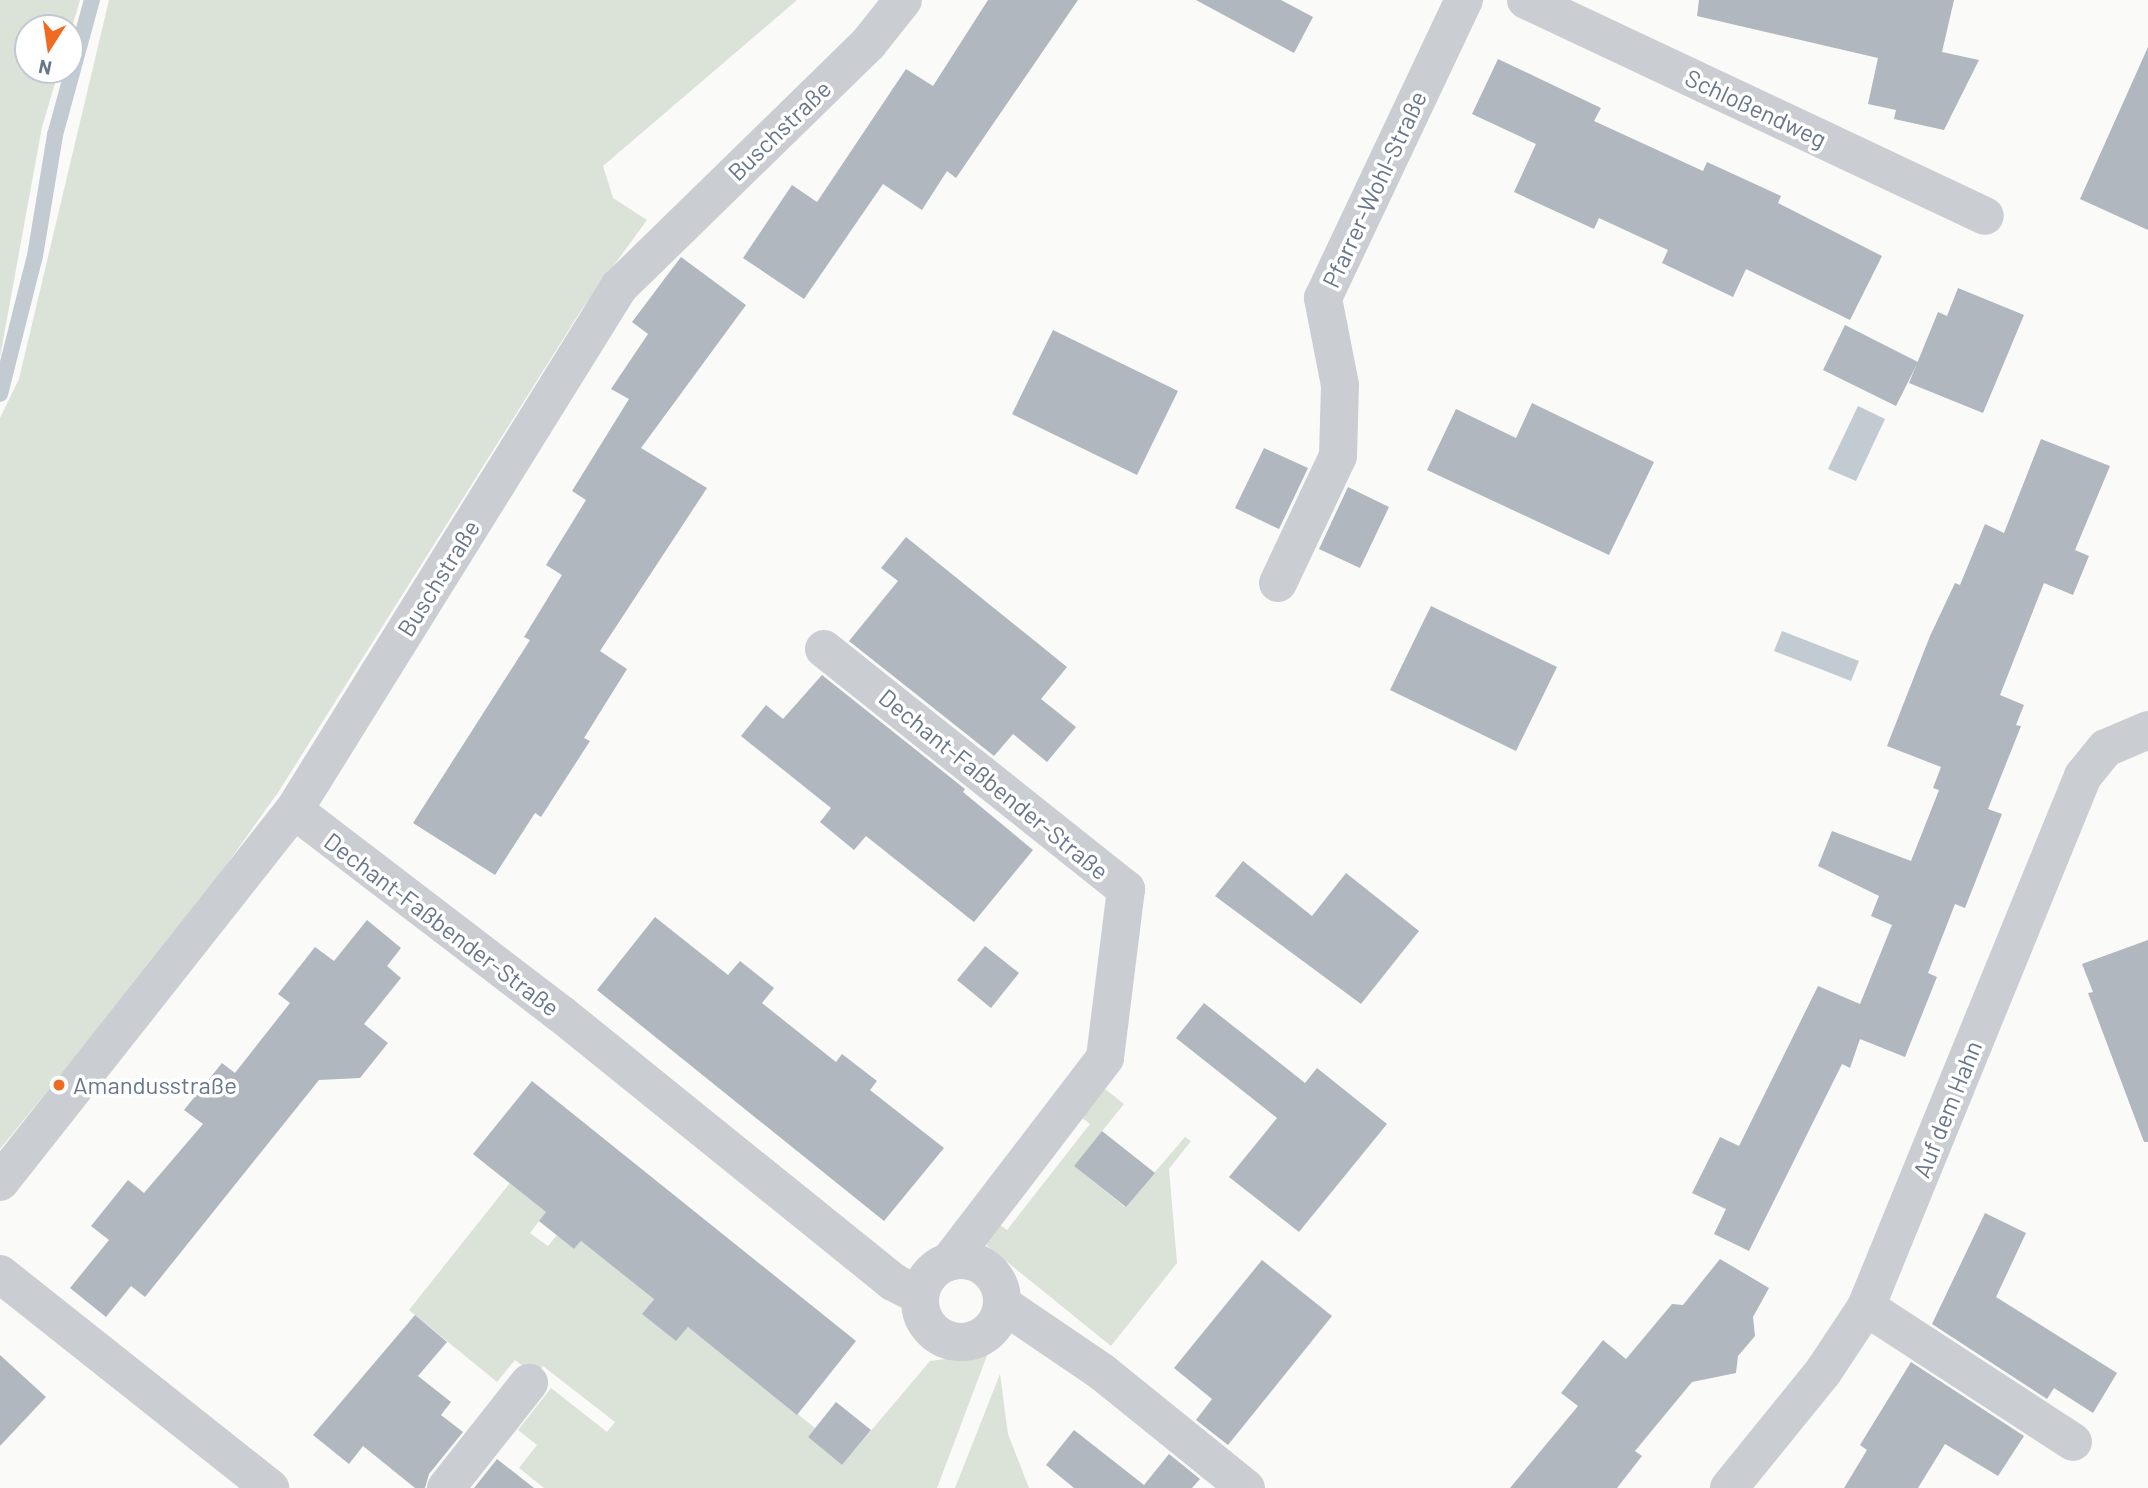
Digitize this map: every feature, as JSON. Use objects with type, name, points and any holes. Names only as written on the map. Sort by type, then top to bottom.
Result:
[{"type":"street","name":"Buschstraße","points":[[0,1182],[294,810],[619,287],[868,44],[903,0]]},
{"type":"street","name":"Pfarrer-Wohl-Straße","points":[[1278,583],[1338,456],[1340,385],[1323,298],[1464,0]]},
{"type":"street","name":"Schloßendweg","points":[[1526,0],[1985,216]]},
{"type":"street","name":"Dechant-Faßbender-Straße","points":[[294,810],[561,1014],[893,1282],[920,1296],[935,1269],[948,1262],[1105,1058],[1126,889],[824,649]]},
{"type":"street","name":"Auf dem Hahn","points":[[1729,1488],[1823,1372],[1866,1307],[2083,776],[2106,748],[2148,730]]},
{"type":"street","points":[[920,1296],[921,1313],[929,1328],[960,1343],[977,1340],[991,1330],[1002,1304],[1000,1288],[979,1264],[948,1262]]},
{"type":"street","points":[[0,1274],[270,1488]]},
{"type":"street","points":[[1002,1304],[1102,1372],[1246,1488]]},
{"type":"street","points":[[1866,1307],[2073,1443]]},
{"type":"street","points":[[446,1488],[529,1383]]},
{"type":"shaded area","points":[[0,0],[80,0],[76,14],[14,14],[14,84],[55,84],[42,127],[0,357]]},
{"type":"shaded area","points":[[109,0],[797,0],[603,166],[613,198],[647,220],[582,309],[279,791],[185,923],[0,1149],[0,418],[19,379]]},
{"type":"shaded area","points":[[1858,406],[1885,419],[1856,481],[1828,469]]},
{"type":"shaded area","points":[[1782,631],[1859,661],[1851,681],[1774,651]]},
{"type":"shaded area","points":[[1105,1089],[1124,1104],[1074,1166],[1125,1207],[1185,1137],[1191,1141],[1169,1169],[1177,1263],[1111,1346],[985,1244],[993,1220],[1007,1230],[1090,1124],[1077,1114]]},
{"type":"shaded area","points":[[510,1183],[546,1212],[530,1233],[548,1246],[557,1235],[574,1249],[581,1241],[654,1298],[643,1314],[676,1341],[688,1327],[815,1428],[808,1437],[842,1465],[930,1361],[988,1353],[937,1488],[544,1488],[519,1468],[537,1445],[518,1430],[551,1388],[607,1432],[615,1422],[543,1366],[535,1376],[515,1360],[497,1382],[409,1310]]},
{"type":"shaded area","points":[[1000,1374],[1008,1434],[1029,1488],[955,1488]]},
{"type":"building","points":[[988,0],[1078,0],[956,178],[947,171],[922,210],[883,184],[804,299],[743,258],[792,185],[817,202],[906,69],[933,86]]},
{"type":"building","points":[[1196,0],[1281,0],[1313,17],[1294,53]]},
{"type":"building","points":[[1699,0],[1954,0],[1942,52],[1979,60],[1944,130],[1894,119],[1896,110],[1868,104],[1878,58],[1697,16]]},
{"type":"building","points":[[2148,47],[2148,230],[2080,199]]},
{"type":"building","points":[[1498,59],[1601,108],[1594,121],[1703,171],[1707,162],[1781,196],[1778,203],[1882,256],[1850,320],[1746,269],[1733,297],[1662,263],[1668,250],[1599,218],[1594,229],[1514,192],[1536,144],[1472,114]]},
{"type":"building","points":[[681,257],[746,305],[641,448],[707,488],[600,651],[627,669],[584,738],[590,741],[541,817],[535,813],[495,875],[413,823],[530,640],[524,637],[562,575],[546,565],[586,500],[572,491],[629,399],[611,389],[648,334],[632,322]]},
{"type":"building","points":[[1958,288],[2024,315],[1983,413],[1909,383],[1938,312],[1947,316]]},
{"type":"building","points":[[1845,325],[1918,362],[1896,406],[1823,370]]},
{"type":"building","points":[[1053,330],[1178,391],[1137,475],[1012,414]]},
{"type":"building","points":[[1532,403],[1654,462],[1609,555],[1427,470],[1456,409],[1516,438]]},
{"type":"building","points":[[2041,439],[2110,466],[2075,550],[2089,556],[2073,595],[2044,583],[2000,695],[2024,705],[2016,725],[2021,726],[1988,809],[2002,814],[1965,908],[1955,904],[1928,973],[1937,977],[1905,1057],[1860,1039],[1850,1068],[1842,1064],[1749,1251],[1714,1234],[1726,1209],[1692,1193],[1720,1137],[1739,1146],[1818,986],[1860,1004],[1892,925],[1871,916],[1879,896],[1818,866],[1832,831],[1911,861],[1939,790],[1933,788],[1941,767],[1887,746],[1930,636],[1955,583],[1960,585],[1985,524],[2004,533]]},
{"type":"building","points":[[1264,448],[1308,468],[1279,529],[1235,508]]},
{"type":"building","points":[[1348,487],[1389,507],[1360,568],[1319,549]]},
{"type":"building","points":[[906,537],[1067,667],[1041,699],[1076,727],[1047,762],[1013,734],[994,756],[849,641],[898,581],[881,568]]},
{"type":"building","points":[[1431,606],[1557,667],[1516,751],[1390,690]]},
{"type":"building","points":[[822,675],[965,789],[963,792],[1033,850],[974,922],[866,836],[854,850],[820,822],[831,808],[741,736],[766,705],[783,719]]},
{"type":"building","points":[[1243,861],[1312,916],[1346,873],[1419,931],[1361,1004],[1215,896]]},
{"type":"building","points":[[655,917],[728,975],[740,961],[774,988],[762,1003],[836,1062],[842,1054],[877,1081],[870,1090],[944,1148],[884,1221],[597,990]]},
{"type":"building","points":[[367,920],[401,948],[387,966],[401,978],[364,1024],[388,1043],[360,1078],[319,1080],[145,1297],[131,1286],[106,1317],[70,1288],[109,1240],[91,1226],[128,1180],[144,1193],[203,1124],[184,1110],[222,1063],[235,1073],[290,1003],[278,994],[315,947],[334,961]]},
{"type":"building","points":[[2148,940],[2148,1142],[2144,1142],[2088,993],[2093,992],[2082,964]]},
{"type":"building","points":[[985,946],[1019,973],[991,1008],[957,980]]},
{"type":"building","points":[[1204,1003],[1305,1083],[1317,1068],[1387,1124],[1299,1232],[1229,1177],[1277,1118],[1176,1038]]},
{"type":"building","points":[[532,1081],[856,1341],[797,1415],[688,1327],[676,1341],[642,1314],[654,1299],[581,1241],[574,1249],[539,1221],[546,1212],[473,1154]]},
{"type":"building","points":[[1102,1131],[1155,1173],[1126,1207],[1074,1166]]},
{"type":"building","points":[[1985,1213],[2026,1233],[1996,1297],[2117,1373],[2093,1413],[2054,1388],[2047,1399],[1932,1324]]},
{"type":"building","points":[[1720,1259],[1769,1288],[1753,1317],[1755,1336],[1738,1356],[1736,1373],[1692,1382],[1635,1451],[1642,1456],[1617,1488],[1510,1488],[1578,1406],[1561,1393],[1603,1340],[1626,1359],[1672,1304],[1683,1305]]},
{"type":"building","points":[[1262,1260],[1332,1316],[1228,1445],[1196,1420],[1212,1399],[1174,1368]]},
{"type":"building","points":[[415,1315],[447,1342],[418,1376],[451,1402],[441,1415],[463,1432],[429,1474],[425,1488],[415,1488],[363,1446],[349,1464],[313,1435]]},
{"type":"building","points":[[0,1355],[46,1397],[0,1446]]},
{"type":"building","points":[[1911,1362],[2024,1436],[1998,1476],[1945,1444],[1918,1488],[1844,1488],[1867,1450],[1860,1445]]},
{"type":"building","points":[[836,1402],[871,1430],[842,1465],[808,1437]]},
{"type":"building","points":[[1074,1430],[1144,1485],[1169,1454],[1200,1479],[1192,1488],[1074,1488],[1046,1465]]},
{"type":"building","points":[[497,1459],[534,1488],[474,1488]]},
{"type":"waterway","points":[[0,394],[35,256],[55,135],[92,0]]},
{"type":"place","name":"Amandusstraße","points":[[59,1085]]}]
